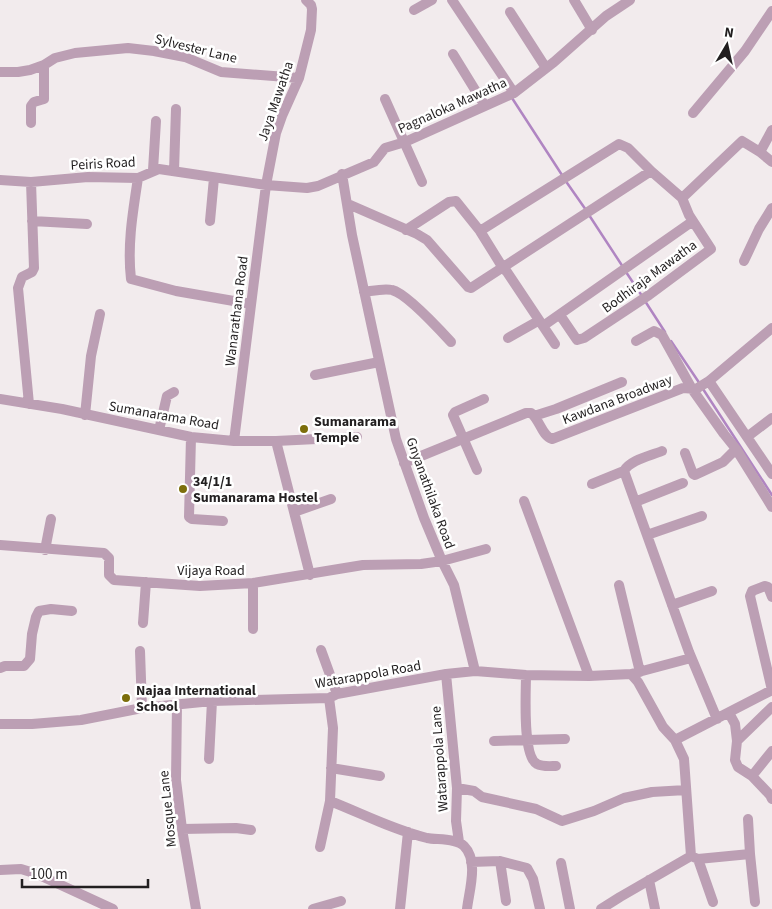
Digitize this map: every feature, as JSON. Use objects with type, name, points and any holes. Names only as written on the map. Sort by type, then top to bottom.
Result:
[{"type":"street","name":"Jaya Mawatha","points":[[266,185],[276,133],[299,78],[313,20],[311,5],[306,0]]},
{"type":"street","points":[[414,10],[432,0]]},
{"type":"street","points":[[452,0],[512,93]]},
{"type":"street","points":[[574,0],[592,30]]},
{"type":"street","name":"Pagnaloka Mawatha","points":[[266,185],[307,188],[318,186],[342,174],[374,162],[385,148],[405,142],[512,93],[546,68],[614,10],[630,0]]},
{"type":"street","points":[[693,113],[745,51],[772,11]]},
{"type":"street","points":[[510,12],[546,68]]},
{"type":"street","name":"Sylvester Lane","points":[[0,72],[18,72],[44,65],[55,58],[75,53],[136,48],[185,58],[221,72],[299,78]]},
{"type":"street","points":[[452,54],[485,106]]},
{"type":"street","points":[[31,122],[31,106],[34,102],[44,99],[44,65]]},
{"type":"street","points":[[385,99],[422,182]]},
{"type":"street","points":[[174,171],[176,109]]},
{"type":"street","points":[[153,170],[156,121]]},
{"type":"street","points":[[760,152],[772,130]]},
{"type":"street","points":[[480,231],[619,144],[628,148],[682,198],[742,141],[772,162]]},
{"type":"street","name":"Peiris Road","points":[[0,180],[31,182],[88,177],[138,178],[159,169],[266,185]]},
{"type":"street","points":[[348,204],[428,240],[468,287],[471,288],[651,171]]},
{"type":"street","name":"Gnyanathilaka Road","points":[[342,174],[352,235],[396,439],[442,561],[454,585],[475,672]]},
{"type":"street","points":[[138,178],[130,243],[129,263],[131,279],[176,291],[251,304]]},
{"type":"street","points":[[210,221],[214,178]]},
{"type":"street","points":[[29,404],[18,288],[22,277],[32,272],[34,268],[31,182]]},
{"type":"street","name":"Wanarathana Road","points":[[234,441],[266,185]]},
{"type":"street","name":"Bodhiraja Mawatha","points":[[560,315],[577,340],[584,338],[650,295],[711,249],[693,221],[682,198]]},
{"type":"street","points":[[406,230],[449,202],[456,201],[480,231],[502,268],[512,279],[555,344]]},
{"type":"street","points":[[744,261],[759,229],[772,208]]},
{"type":"street","points":[[32,220],[87,224]]},
{"type":"street","points":[[508,338],[560,315],[693,221]]},
{"type":"street","points":[[364,292],[393,290],[403,296],[440,329],[451,342]]},
{"type":"street","points":[[86,414],[91,356],[100,314]]},
{"type":"street","name":"Kawdana Broadway","points":[[534,416],[547,437],[552,439],[683,388],[700,386],[772,328]]},
{"type":"street","points":[[636,341],[654,331],[662,335],[700,386],[747,437],[772,474]]},
{"type":"street","points":[[315,375],[380,362]]},
{"type":"street","points":[[404,463],[526,413],[534,416],[556,409],[622,382]]},
{"type":"street","points":[[700,386],[724,434],[736,449],[772,507]]},
{"type":"street","points":[[159,430],[167,396],[174,392]]},
{"type":"street","name":"Sumanarama Road","points":[[0,399],[86,414],[192,437],[234,441],[358,437]]},
{"type":"street","points":[[477,470],[453,415],[455,412],[484,399]]},
{"type":"street","points":[[747,437],[772,418]]},
{"type":"street","points":[[192,437],[189,517],[192,519],[223,521]]},
{"type":"street","points":[[276,441],[310,575]]},
{"type":"street","points":[[685,454],[693,474],[695,474],[723,462],[736,449]]},
{"type":"street","points":[[592,484],[624,471],[631,464],[662,451]]},
{"type":"street","points":[[624,471],[691,658],[717,719]]},
{"type":"street","points":[[635,502],[683,483]]},
{"type":"street","points":[[294,512],[331,499]]},
{"type":"street","points":[[524,501],[589,676]]},
{"type":"street","points":[[646,535],[702,516]]},
{"type":"street","points":[[45,550],[51,519]]},
{"type":"street","name":"Vijaya Road","points":[[0,545],[45,550],[104,553],[109,558],[109,575],[114,580],[200,586],[253,584],[363,565],[421,564],[442,561],[486,549]]},
{"type":"street","points":[[144,623],[146,582]]},
{"type":"street","points":[[253,584],[253,630]]},
{"type":"street","points":[[618,585],[638,682],[663,727],[675,740],[684,758],[686,790],[695,857],[713,902]]},
{"type":"street","points":[[675,740],[772,690],[750,596],[752,591],[764,586],[768,588],[772,597]]},
{"type":"street","points":[[672,605],[712,591]]},
{"type":"street","points":[[0,668],[5,666],[24,666],[30,659],[32,634],[39,611],[72,611]]},
{"type":"street","points":[[140,650],[142,708]]},
{"type":"street","points":[[320,847],[330,801],[333,728],[333,696],[321,650]]},
{"type":"street","name":"Watarappola Road","points":[[0,724],[32,724],[81,720],[142,708],[212,701],[333,696],[446,674],[475,672],[589,676],[635,673],[691,658]]},
{"type":"street","name":"Watarappola Lane","points":[[446,674],[457,788],[456,821],[459,842]]},
{"type":"street","points":[[526,675],[526,740],[534,762],[538,765],[556,766]]},
{"type":"street","points":[[209,759],[212,701]]},
{"type":"street","name":"Mosque Lane","points":[[177,704],[176,780],[182,829],[196,909]]},
{"type":"street","points":[[737,741],[772,707]]},
{"type":"street","points":[[729,713],[735,724],[737,741],[735,760],[738,767],[752,776],[771,795]]},
{"type":"street","points":[[494,741],[565,739]]},
{"type":"street","points":[[752,776],[772,751]]},
{"type":"street","points":[[331,768],[380,776]]},
{"type":"street","points":[[457,788],[474,791],[482,797],[536,809],[562,821],[594,811],[624,798],[652,792],[686,790]]},
{"type":"street","points":[[330,801],[408,832],[427,838],[459,842],[469,853],[471,862],[472,874],[467,909]]},
{"type":"street","points":[[748,819],[755,902]]},
{"type":"street","points":[[182,829],[251,830]]},
{"type":"street","points":[[400,909],[408,832]]},
{"type":"street","points":[[601,909],[649,880],[695,857],[750,854]]},
{"type":"street","points":[[471,862],[500,861],[527,868],[533,879],[540,909]]},
{"type":"street","points":[[500,861],[506,901]]},
{"type":"street","points":[[561,864],[570,909]]},
{"type":"street","points":[[0,870],[21,870],[37,874],[112,909]]},
{"type":"street","points":[[649,880],[655,909]]},
{"type":"street","points":[[313,909],[341,901]]},
{"type":"waterway","points":[[512,98],[562,175]]},
{"type":"waterway","points":[[565,180],[586,210]]},
{"type":"waterway","points":[[589,215],[623,267]]},
{"type":"waterway","points":[[626,272],[642,296]]},
{"type":"waterway","points":[[645,301],[665,332]]},
{"type":"waterway","points":[[671,341],[700,384]]},
{"type":"waterway","points":[[703,389],[772,495]]},
{"type":"place","name":"Sumanarama Temple","points":[[304,429]]},
{"type":"place","name":"34/1/1 Sumanarama Hostel","points":[[183,489]]},
{"type":"place","name":"Najaa International School","points":[[126,698]]}]
